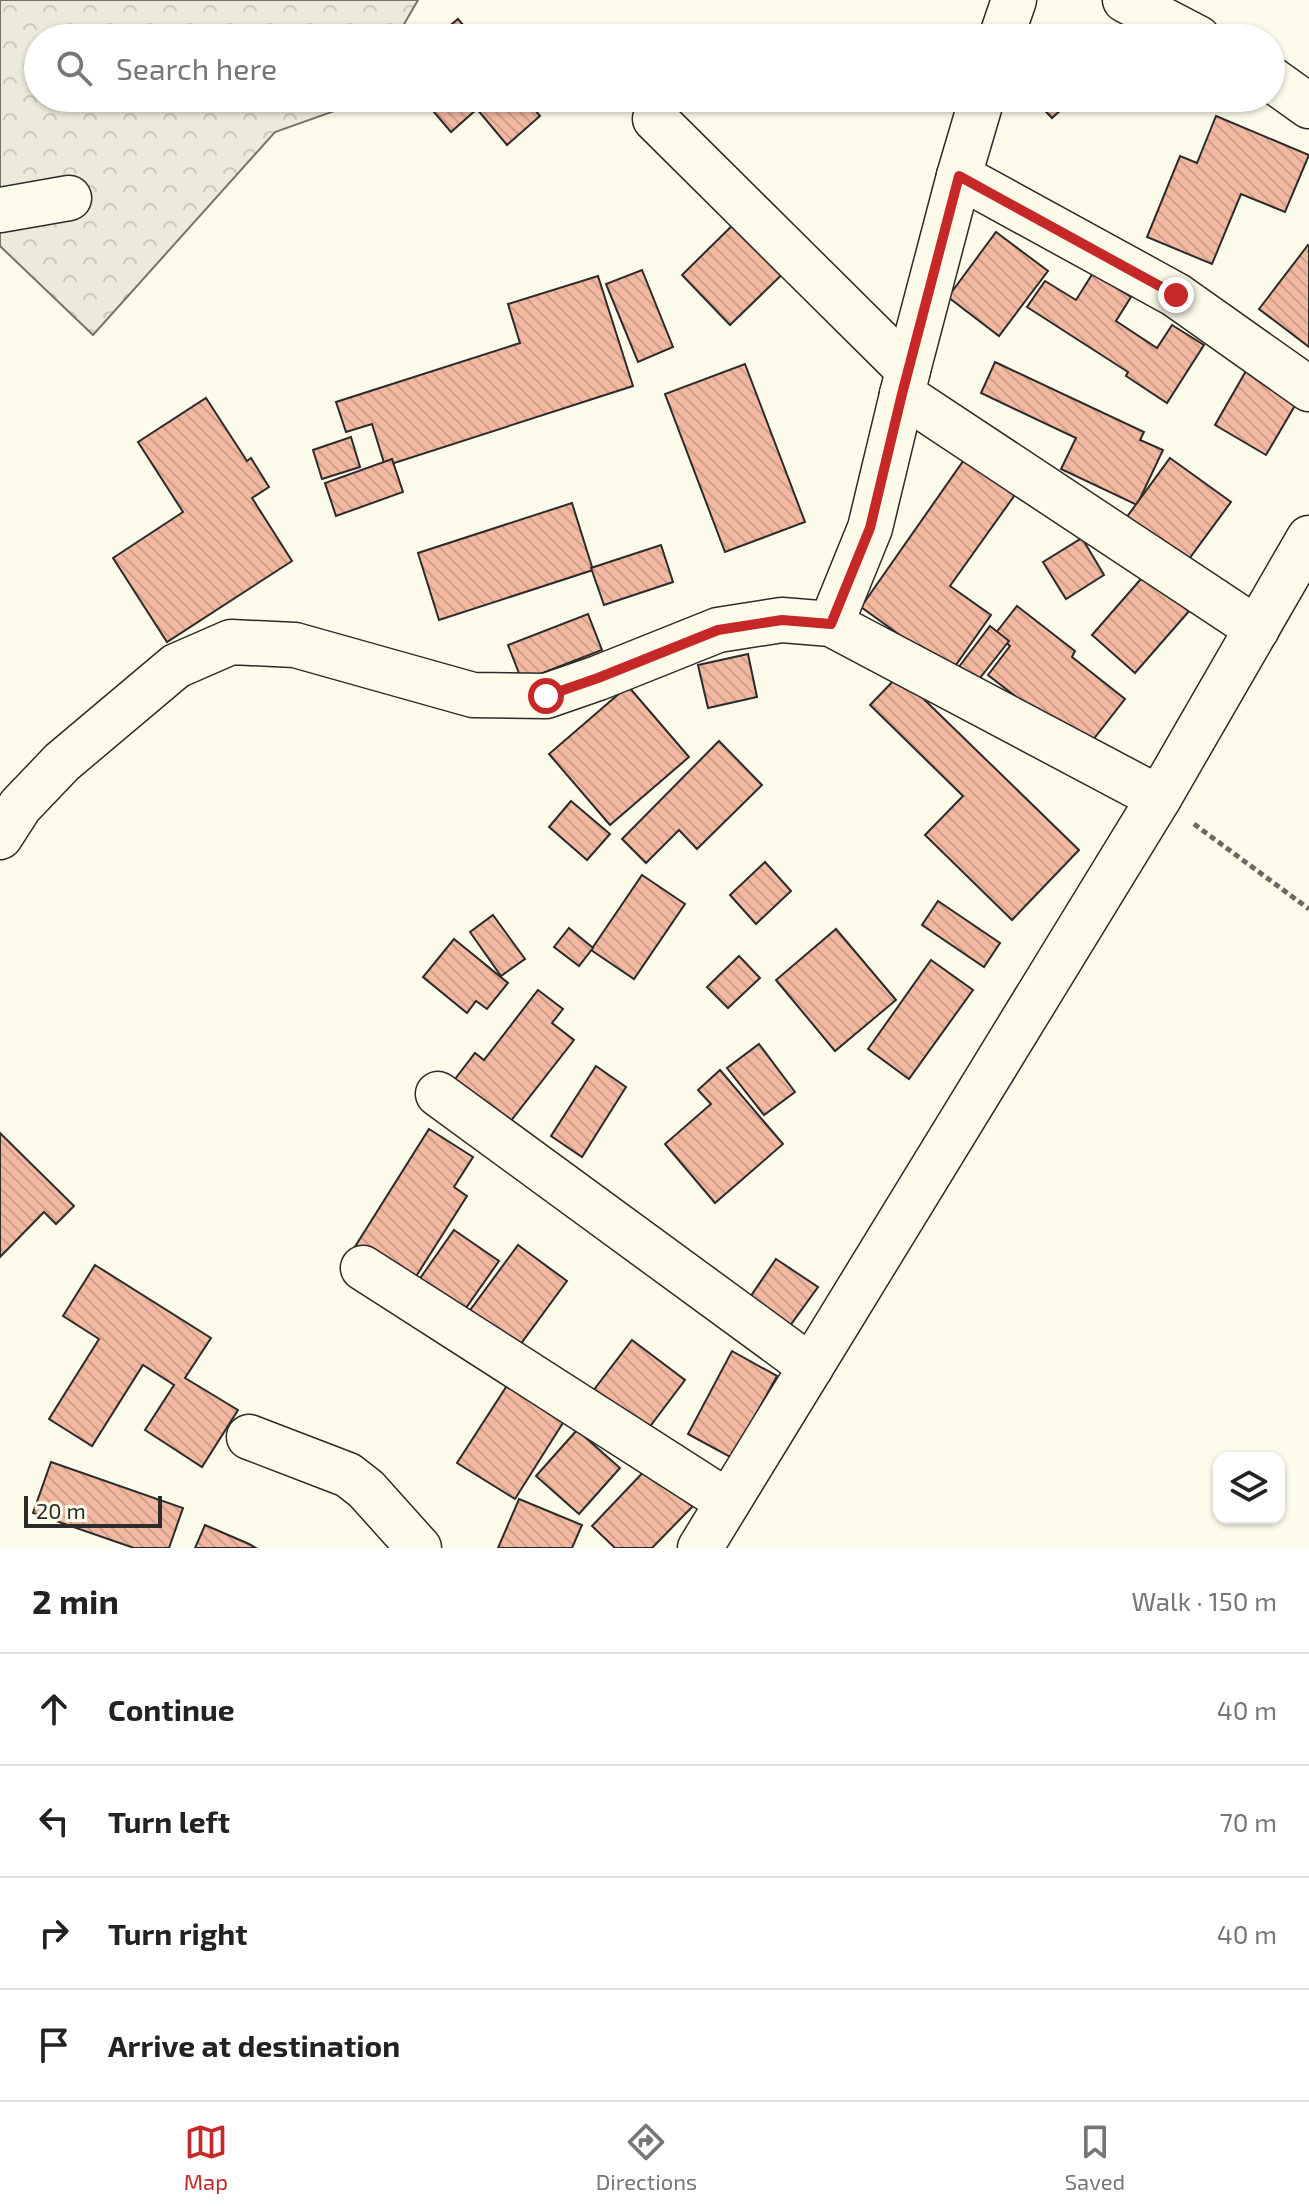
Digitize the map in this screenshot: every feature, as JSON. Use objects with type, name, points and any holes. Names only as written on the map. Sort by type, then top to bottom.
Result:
[{"type":"street","points":[[1006,24],[1014,0]]},
{"type":"street","points":[[1125,0],[1171,24]]},
{"type":"street","points":[[1285,89],[1309,106]]},
{"type":"street","points":[[831,624],[870,528],[905,382],[978,112]]},
{"type":"street","points":[[655,119],[905,382],[1257,629]]},
{"type":"street","points":[[959,176],[1176,295],[1309,389]]},
{"type":"street","points":[[0,210],[69,198]]},
{"type":"street","points":[[700,1548],[1159,798],[1309,538]]},
{"type":"street","points":[[0,837],[20,806],[62,762],[176,666],[231,642],[295,645],[473,695],[546,696],[718,630],[782,620],[831,624],[1159,798]]},
{"type":"street","points":[[438,1094],[811,1367]]},
{"type":"street","points":[[363,1268],[728,1502]]},
{"type":"street","points":[[249,1437],[348,1475],[366,1489],[419,1548]]},
{"type":"path","points":[[1159,798],[1309,909]]},
{"type":"green space","points":[[0,0],[418,0],[404,24],[24,24],[24,112],[332,112],[275,132],[93,335],[0,246]]},
{"type":"building","points":[[434,112],[474,112],[451,132]]},
{"type":"building","points":[[480,112],[537,112],[540,116],[507,145]]},
{"type":"building","points":[[1216,116],[1309,155],[1285,212],[1241,194],[1212,264],[1147,237],[1180,156],[1197,163]]},
{"type":"building","points":[[749,209],[797,260],[730,325],[682,275]]},
{"type":"building","points":[[996,232],[1048,271],[999,336],[948,297]]},
{"type":"building","points":[[1309,246],[1309,347],[1259,309]]},
{"type":"building","points":[[642,270],[673,347],[638,362],[606,284]]},
{"type":"building","points":[[1093,273],[1131,297],[1116,321],[1157,348],[1172,325],[1204,345],[1167,403],[1126,376],[1128,372],[1027,307],[1045,281],[1076,300]]},
{"type":"building","points":[[598,276],[633,386],[385,466],[372,424],[346,432],[336,402],[520,343],[508,304]]},
{"type":"building","points":[[995,362],[1144,432],[1140,440],[1163,450],[1137,505],[1061,469],[1076,438],[981,393]]},
{"type":"building","points":[[745,364],[805,522],[725,552],[665,394]]},
{"type":"building","points":[[1246,371],[1297,402],[1266,455],[1215,425]]},
{"type":"building","points":[[206,398],[247,461],[251,458],[269,487],[252,498],[292,561],[167,642],[113,558],[183,512],[138,442]]},
{"type":"building","points":[[351,437],[360,467],[322,479],[313,450]]},
{"type":"building","points":[[966,457],[1017,492],[950,586],[991,615],[951,672],[861,607]]},
{"type":"building","points":[[1170,458],[1231,502],[1178,574],[1118,529]]},
{"type":"building","points":[[392,459],[403,492],[336,516],[325,483]]},
{"type":"building","points":[[572,503],[593,570],[439,620],[418,553]]},
{"type":"building","points":[[1082,538],[1104,575],[1066,599],[1043,562]]},
{"type":"building","points":[[661,545],[673,582],[604,605],[591,568]]},
{"type":"building","points":[[1147,572],[1190,610],[1135,673],[1092,635]]},
{"type":"building","points":[[1017,606],[1075,651],[1072,657],[1125,699],[1085,750],[988,675],[1010,646],[995,634]]},
{"type":"building","points":[[588,614],[602,650],[522,681],[508,645]]},
{"type":"building","points":[[990,626],[1009,641],[976,683],[958,668]]},
{"type":"building","points":[[748,654],[757,697],[708,708],[698,665]]},
{"type":"building","points":[[899,675],[1079,850],[1012,920],[925,835],[963,796],[870,705]]},
{"type":"building","points":[[628,686],[689,757],[610,825],[549,754]]},
{"type":"building","points":[[719,741],[762,785],[697,849],[679,830],[646,863],[622,839]]},
{"type":"building","points":[[571,801],[610,834],[587,860],[549,827]]},
{"type":"building","points":[[765,862],[791,891],[756,924],[730,895]]},
{"type":"building","points":[[642,875],[685,904],[634,979],[591,950]]},
{"type":"building","points":[[938,901],[1000,943],[984,967],[922,925]]},
{"type":"building","points":[[493,915],[525,959],[501,976],[470,932]]},
{"type":"building","points":[[569,928],[593,948],[579,966],[554,947]]},
{"type":"building","points":[[836,929],[896,1000],[835,1051],[776,980]]},
{"type":"building","points":[[454,939],[508,983],[487,1009],[476,1001],[467,1013],[423,977]]},
{"type":"building","points":[[739,956],[760,978],[728,1008],[707,987]]},
{"type":"building","points":[[931,960],[973,990],[909,1079],[868,1049]]},
{"type":"building","points":[[538,990],[563,1009],[552,1023],[574,1040],[507,1126],[452,1083],[475,1053],[484,1060]]},
{"type":"building","points":[[759,1044],[795,1092],[764,1115],[727,1068]]},
{"type":"building","points":[[596,1066],[626,1087],[582,1157],[551,1136]]},
{"type":"building","points":[[720,1070],[783,1144],[715,1203],[665,1144],[711,1104],[698,1090]]},
{"type":"building","points":[[429,1129],[473,1157],[454,1187],[467,1196],[403,1297],[346,1261]]},
{"type":"building","points":[[0,1133],[74,1206],[56,1224],[44,1212],[0,1257]]},
{"type":"building","points":[[454,1230],[499,1261],[454,1325],[409,1294]]},
{"type":"building","points":[[518,1245],[567,1281],[503,1368],[454,1332]]},
{"type":"building","points":[[776,1259],[818,1287],[784,1334],[744,1306]]},
{"type":"building","points":[[95,1265],[211,1338],[185,1378],[238,1410],[202,1467],[145,1430],[174,1385],[143,1365],[92,1446],[49,1419],[99,1339],[63,1316]]},
{"type":"building","points":[[632,1340],[685,1380],[636,1445],[583,1404]]},
{"type":"building","points":[[732,1351],[777,1376],[732,1458],[688,1434]]},
{"type":"building","points":[[510,1381],[566,1418],[515,1499],[457,1463]]},
{"type":"building","points":[[577,1430],[620,1468],[579,1514],[536,1476]]},
{"type":"building","points":[[51,1462],[183,1508],[169,1548],[134,1548],[33,1513]]},
{"type":"building","points":[[650,1465],[693,1506],[652,1548],[615,1548],[592,1526]]},
{"type":"building","points":[[519,1499],[582,1525],[572,1548],[498,1548]]},
{"type":"building","points":[[205,1525],[249,1544],[256,1548],[195,1548]]},
{"type":"route","points":[[546,696],[718,630],[782,620],[831,624],[870,528],[959,176],[1176,295]]}]
